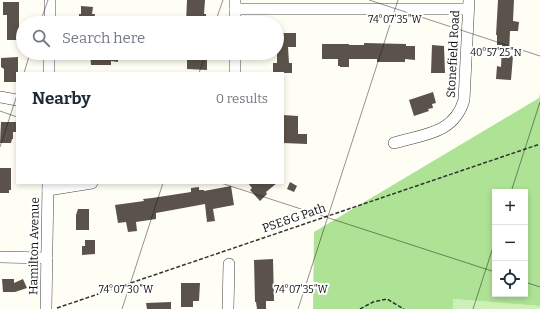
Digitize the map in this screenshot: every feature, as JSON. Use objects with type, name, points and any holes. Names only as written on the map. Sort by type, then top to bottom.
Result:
[{"type":"street","points":[[50,0],[50,16]]},
{"type":"street","points":[[235,16],[235,5],[468,5]]},
{"type":"street","name":"Stonefield Road","points":[[394,143],[442,129],[456,118],[461,109],[464,100],[468,5]]},
{"type":"street","points":[[49,60],[49,72]]},
{"type":"street","points":[[235,60],[235,72]]},
{"type":"street","points":[[0,97],[16,100]]},
{"type":"street","points":[[48,187],[81,184]]},
{"type":"street","name":"Hamilton Avenue","points":[[46,309],[48,187]]},
{"type":"street","points":[[0,257],[47,258]]},
{"type":"street","points":[[228,309],[229,264]]},
{"type":"path","name":"PSE&G Path","points":[[53,309],[540,144]]},
{"type":"path","points":[[360,309],[373,302],[387,299],[404,309]]},
{"type":"green space","points":[[540,93],[540,306],[453,299],[453,309],[313,309],[314,232],[539,98]]},
{"type":"green space","points":[[453,299],[540,306],[540,309],[453,309]]},
{"type":"building","points":[[187,0],[205,0],[204,14],[206,14],[206,16],[186,16]]},
{"type":"building","points":[[498,0],[514,0],[513,21],[519,22],[518,31],[510,31],[509,55],[513,56],[511,80],[496,79],[497,66],[501,67],[502,45],[497,45],[496,35]]},
{"type":"building","points":[[3,2],[19,2],[19,16],[16,16],[16,40],[7,40],[7,15],[3,15]]},
{"type":"building","points":[[81,6],[93,7],[92,14],[95,14],[95,16],[79,16],[79,14],[81,14]]},
{"type":"building","points":[[284,33],[296,33],[296,47],[288,47],[289,63],[292,63],[292,73],[273,72],[273,63],[277,63],[277,60],[284,60]]},
{"type":"building","points":[[364,43],[406,44],[406,46],[415,46],[415,60],[405,59],[405,62],[377,62],[377,59],[349,59],[349,67],[340,67],[338,66],[338,59],[322,59],[322,44],[364,45]]},
{"type":"building","points":[[432,45],[444,46],[445,73],[431,73]]},
{"type":"building","points":[[16,57],[16,60],[18,60],[16,82],[4,82],[4,69],[1,67],[1,58]]},
{"type":"building","points":[[91,60],[118,60],[118,62],[111,61],[111,65],[91,65]]},
{"type":"building","points":[[187,60],[207,60],[207,70],[187,69]]},
{"type":"building","points":[[433,92],[436,103],[432,104],[433,108],[428,109],[429,111],[414,116],[409,100]]},
{"type":"building","points":[[284,115],[298,116],[298,134],[307,134],[307,144],[284,143]]},
{"type":"building","points":[[1,122],[16,122],[16,132],[13,132],[13,139],[11,143],[0,143]]},
{"type":"building","points":[[0,168],[11,168],[11,190],[9,190],[9,193],[0,193]]},
{"type":"building","points":[[290,182],[297,186],[294,192],[287,189]]},
{"type":"building","points":[[249,184],[276,184],[266,192],[267,194],[260,201],[250,190],[252,188]]},
{"type":"building","points":[[231,186],[234,205],[213,209],[215,221],[207,222],[205,204],[156,213],[156,219],[136,222],[137,231],[128,232],[126,222],[118,223],[115,205],[191,192],[191,188],[199,187],[199,190],[204,191]]},
{"type":"building","points":[[78,209],[89,209],[89,230],[76,230],[76,215]]},
{"type":"building","points":[[85,240],[95,240],[95,254],[82,255],[82,246],[85,246]]},
{"type":"building","points":[[273,259],[274,301],[266,301],[266,309],[257,309],[255,302],[254,260]]},
{"type":"building","points":[[2,279],[14,279],[14,283],[23,279],[27,288],[15,292],[3,292]]},
{"type":"building","points":[[181,283],[200,283],[199,301],[193,301],[193,307],[181,307]]},
{"type":"building","points":[[171,302],[171,309],[147,309],[146,303]]}]
